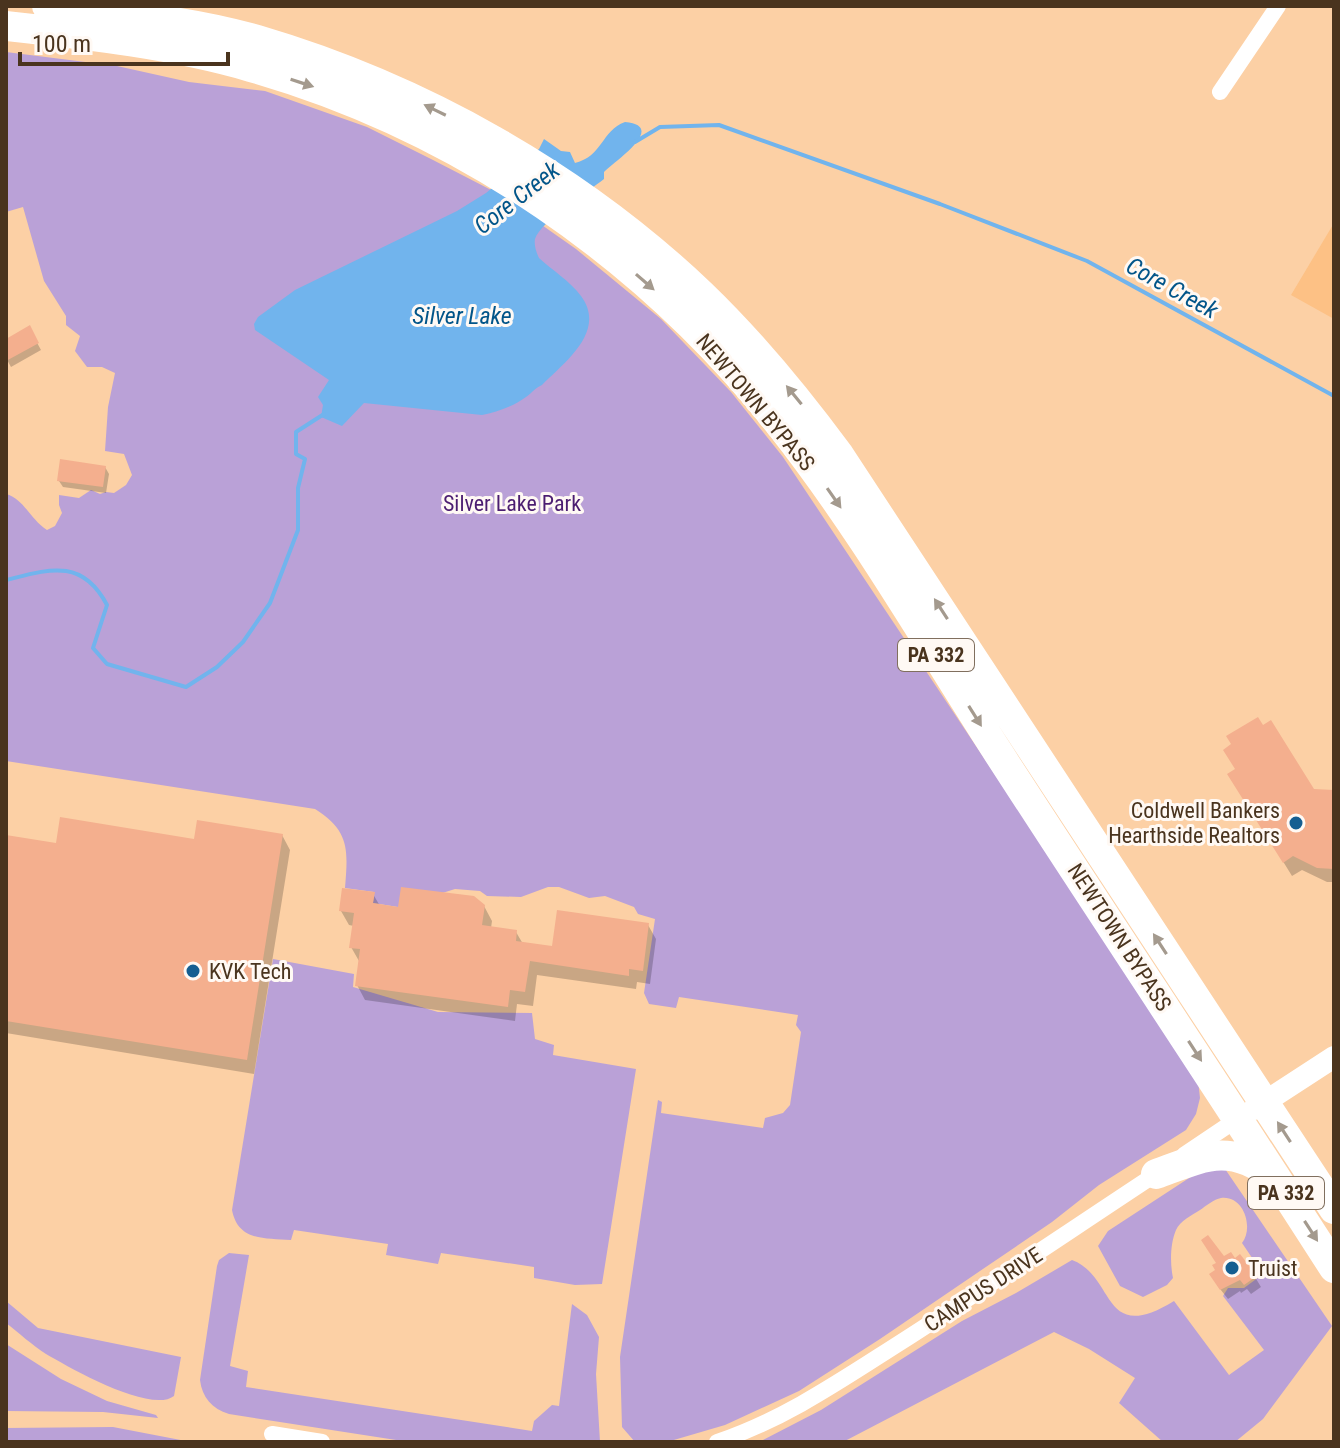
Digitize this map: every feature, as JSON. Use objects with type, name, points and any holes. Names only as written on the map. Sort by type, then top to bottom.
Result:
[{"type":"highway","name":"NEWTOWN BYPASS","points":[[47,6],[170,21],[254,39],[348,70],[456,120],[493,156],[673,306],[750,388],[793,441],[872,553],[998,752],[1252,1110]]},
{"type":"highway","name":"NEWTOWN BYPASS","points":[[6,26],[91,35],[249,66],[320,89],[493,156],[536,167],[611,219],[700,293],[791,392],[839,455],[1252,1110]]},
{"type":"highway","name":"PA 332","points":[[1252,1110],[1277,1179],[1334,1268]]},
{"type":"highway","name":"PA 332","points":[[1252,1110],[1334,1209]]},
{"type":"highway","points":[[1156,1174],[1204,1157],[1227,1155],[1243,1157],[1277,1179]]},
{"type":"street","points":[[1220,92],[1278,6]]},
{"type":"street","points":[[1252,1110],[1334,1057]]},
{"type":"street","name":"CAMPUS DRIVE","points":[[717,1442],[779,1416],[850,1375],[1252,1110]]},
{"type":"street","points":[[272,1434],[322,1442]]},
{"type":"shaded area","points":[[1334,223],[1334,319],[1291,295]]},
{"type":"green space","name":"Silver Lake Park","points":[[6,52],[117,66],[189,82],[265,91],[367,127],[495,192],[576,249],[661,319],[731,392],[783,457],[1189,1065],[1198,1080],[1200,1098],[1196,1114],[1186,1130],[1099,1185],[1052,1222],[799,1391],[725,1425],[667,1442],[635,1442],[622,1427],[620,1357],[658,1100],[662,1102],[661,1113],[763,1128],[765,1118],[783,1113],[790,1105],[801,1032],[796,1025],[798,1015],[679,997],[676,1008],[649,1004],[644,993],[655,919],[638,914],[634,907],[605,896],[589,898],[559,887],[548,887],[521,897],[487,896],[480,891],[455,889],[398,907],[373,903],[374,892],[345,888],[346,852],[341,834],[315,809],[6,761],[6,494],[18,500],[47,530],[55,526],[62,513],[59,495],[79,498],[91,490],[100,494],[114,493],[126,485],[132,475],[124,454],[105,451],[108,407],[115,373],[102,367],[87,367],[75,351],[80,336],[66,325],[66,316],[44,281],[23,207],[6,212]]},
{"type":"green space","points":[[273,959],[354,974],[353,987],[438,1012],[532,1013],[535,1039],[554,1045],[553,1055],[636,1069],[602,1284],[575,1285],[534,1278],[534,1267],[441,1253],[438,1264],[386,1255],[388,1244],[294,1230],[291,1240],[262,1238],[246,1233],[235,1220],[232,1210]]},
{"type":"green space","points":[[1221,1163],[1332,1326],[1263,1419],[1235,1442],[1163,1442],[1119,1403],[1135,1378],[1089,1349],[1054,1332],[843,1442],[759,1442],[821,1410],[962,1321],[1072,1260],[1086,1268],[1121,1312],[1133,1316],[1150,1313],[1174,1301],[1229,1375],[1264,1350],[1223,1296],[1228,1288],[1244,1288],[1263,1274],[1242,1243],[1247,1221],[1236,1202],[1229,1198],[1218,1199],[1180,1224],[1172,1248],[1173,1278],[1167,1285],[1143,1297],[1120,1286],[1098,1246],[1108,1231],[1209,1165]]},
{"type":"green space","points":[[229,1253],[249,1255],[230,1366],[248,1371],[246,1387],[532,1431],[534,1421],[552,1405],[559,1406],[572,1304],[587,1315],[599,1337],[596,1374],[600,1442],[409,1442],[223,1412],[209,1402],[200,1380],[217,1266],[219,1260]]},
{"type":"green space","points":[[6,1301],[38,1328],[181,1357],[174,1396],[163,1400],[130,1394],[57,1361],[6,1323]]},
{"type":"green space","points":[[6,1344],[61,1379],[107,1401],[158,1418],[103,1412],[6,1411]]},
{"type":"green space","points":[[113,1427],[191,1442],[6,1442],[6,1428]]},
{"type":"water","name":"Silver Lake","points":[[625,122],[637,125],[641,130],[634,145],[604,172],[604,179],[556,215],[535,239],[539,258],[581,296],[588,309],[589,321],[580,345],[571,356],[542,385],[516,403],[482,415],[364,403],[342,426],[321,417],[323,405],[318,397],[329,380],[255,330],[258,317],[295,290],[457,211],[486,193],[539,149],[544,139],[561,151],[570,152],[575,163],[591,155],[611,131]]},
{"type":"building","points":[[30,325],[39,343],[6,361],[6,339]]},
{"type":"building","points":[[60,459],[106,466],[103,487],[57,481]]},
{"type":"building","name":"Coldwell Bankers Hearthside Realtors","points":[[1258,717],[1263,725],[1271,720],[1314,789],[1334,790],[1334,869],[1317,868],[1293,856],[1283,863],[1227,774],[1235,769],[1223,750],[1231,744],[1226,736]]},
{"type":"building","points":[[60,817],[194,839],[197,820],[283,834],[247,1060],[6,1021],[6,835],[56,843]]},
{"type":"building","points":[[401,887],[474,896],[485,905],[482,925],[517,930],[516,941],[552,946],[557,910],[649,923],[643,971],[629,969],[629,976],[530,961],[525,992],[510,990],[508,1007],[355,986],[360,949],[349,948],[354,913],[339,911],[342,888],[375,892],[373,903],[398,907]]},
{"type":"building","name":"Truist","points":[[1208,1235],[1224,1256],[1231,1252],[1235,1258],[1240,1254],[1257,1276],[1244,1285],[1240,1280],[1220,1290],[1209,1274],[1215,1270],[1212,1265],[1216,1263],[1201,1240]]},
{"type":"waterway","name":"Core Creek","points":[[635,142],[660,127],[719,125],[940,204],[1087,261],[1334,396]]},
{"type":"waterway","name":"Core Creek","points":[[6,580],[51,571],[64,571],[87,580],[107,605],[93,648],[107,664],[186,687],[217,667],[243,642],[270,603],[298,530],[298,488],[305,459],[296,454],[296,432],[324,414]]},
{"type":"place","name":"Coldwell Bankers Hearthside Realtors","points":[[1296,823]]},
{"type":"place","name":"KVK Tech","points":[[193,971]]},
{"type":"place","name":"Truist","points":[[1232,1268]]}]
